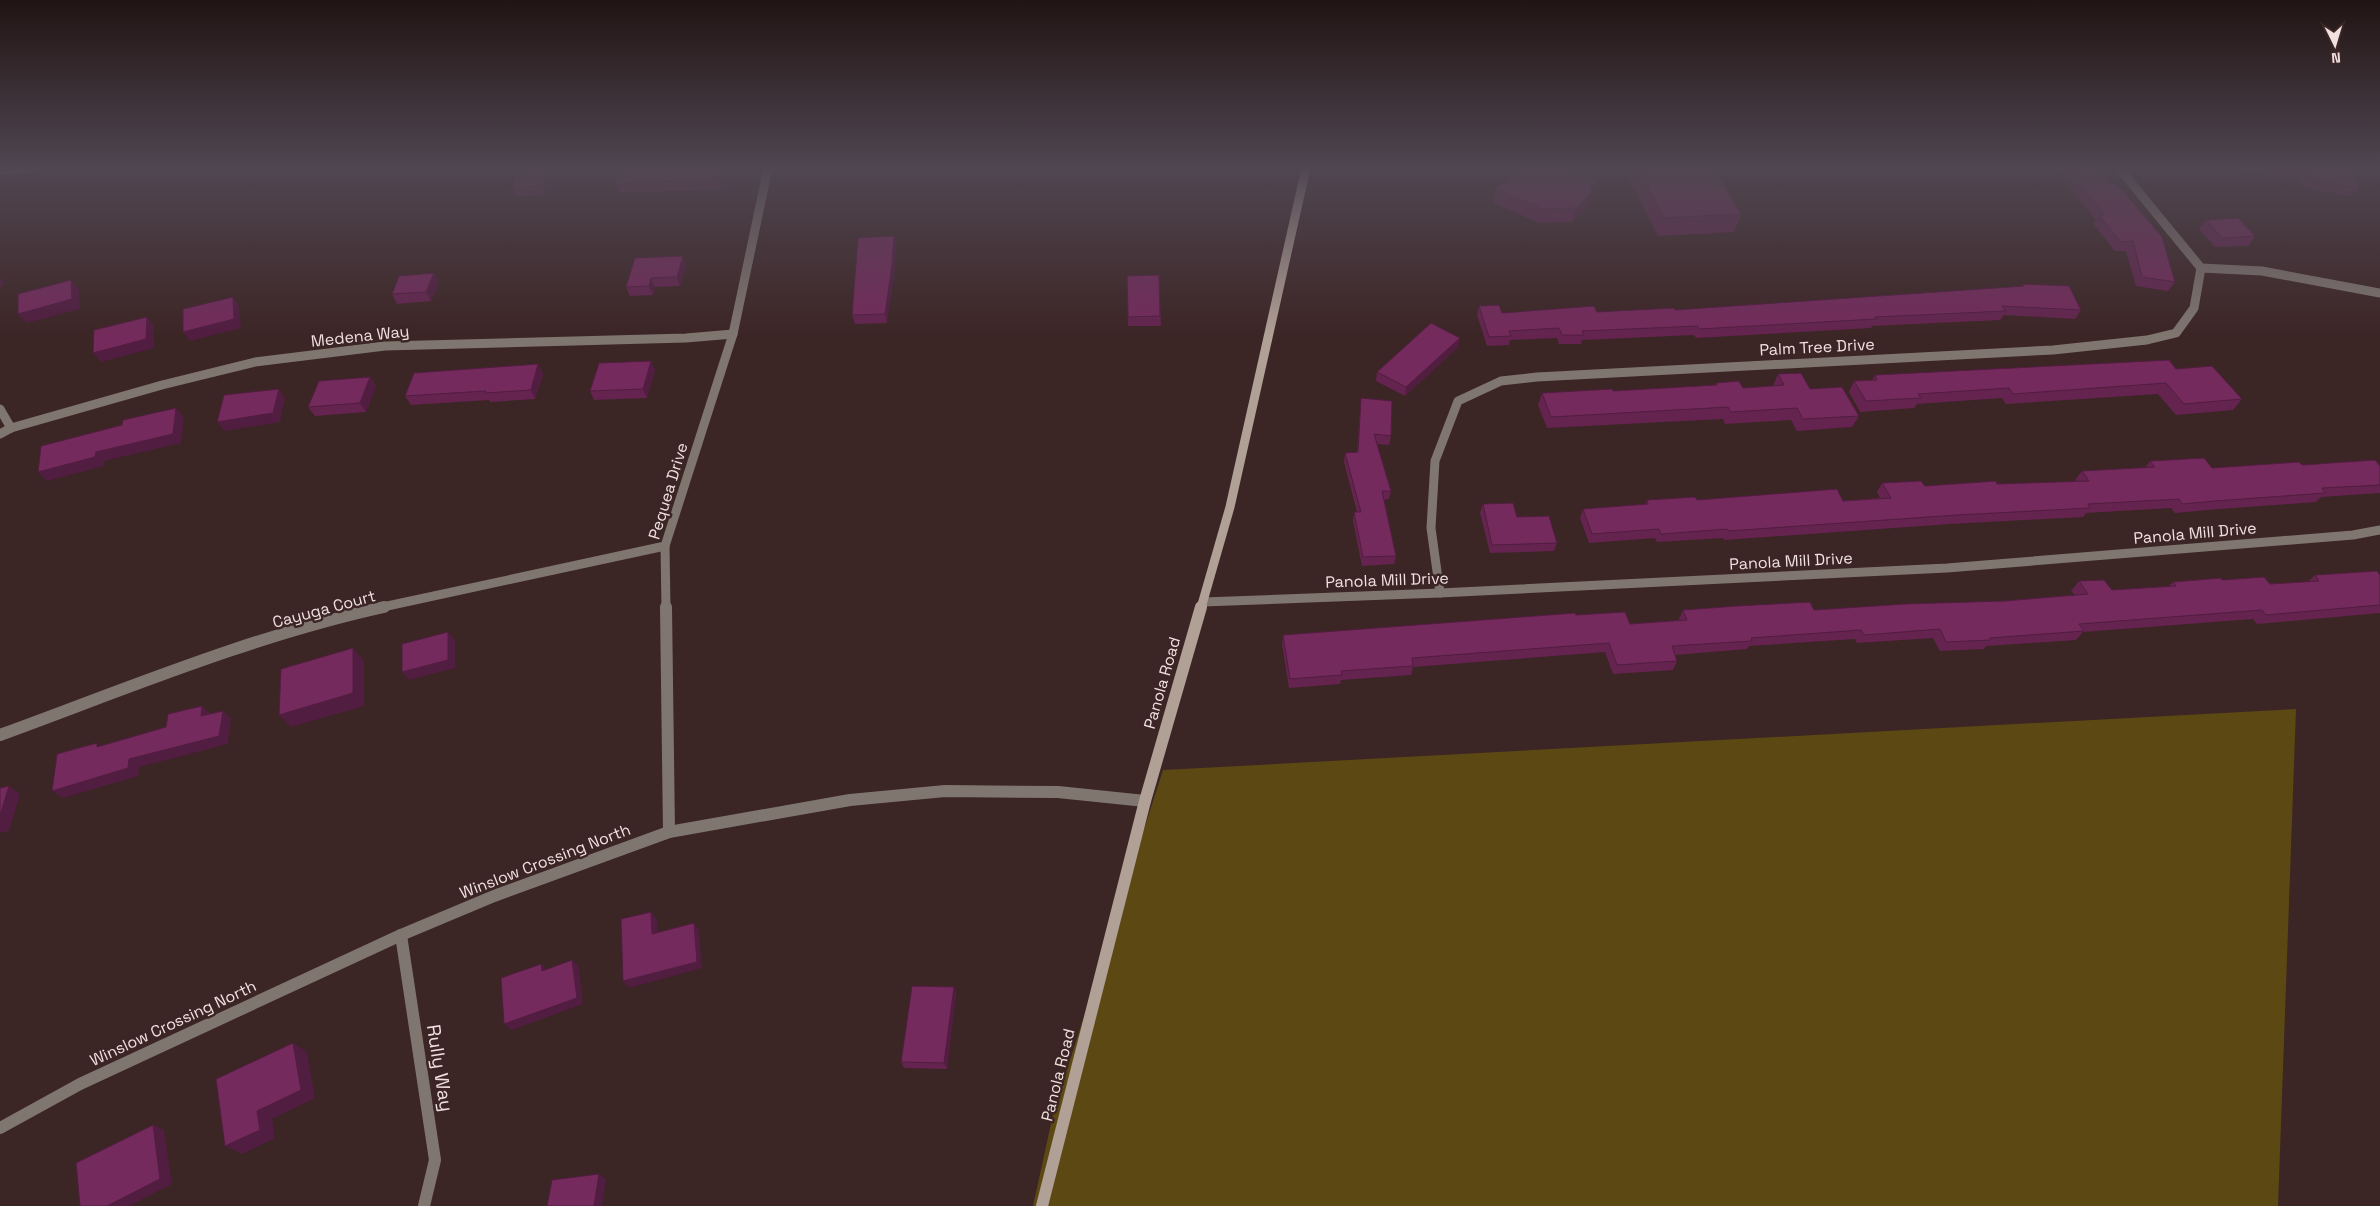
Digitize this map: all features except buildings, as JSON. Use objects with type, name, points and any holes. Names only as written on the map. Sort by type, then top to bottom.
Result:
[{"type":"main road","name":"Panola Road","points":[[1042,1206],[1145,801],[1230,507],[1293,224]]},
{"type":"street","name":"Pequea Drive","points":[[669,832],[665,546],[733,334],[756,224]]},
{"type":"street","points":[[2165,224],[2201,268],[2262,271],[2380,293]]},
{"type":"street","name":"Palm Tree Drive","points":[[1440,593],[1431,528],[1435,461],[1458,401],[1501,381],[1537,376],[2053,350],[2147,340],[2176,333],[2185,322],[2194,308],[2201,268]]},
{"type":"street","name":"Medena Way","points":[[0,434],[11,428],[255,362],[385,346],[686,338],[733,334]]},
{"type":"street","points":[[0,409],[11,428]]},
{"type":"street","name":"Panola Mill Drive","points":[[1202,602],[1440,593],[1948,568],[2353,535],[2380,530]]},
{"type":"street","name":"Cayuga Court","points":[[0,735],[222,654],[347,615],[665,546]]},
{"type":"street","name":"Winslow Crossing North","points":[[0,1128],[80,1084],[401,935],[494,896],[669,832],[850,800],[945,791],[1058,792],[1145,801]]},
{"type":"street","name":"Rully Way","points":[[401,935],[435,1160],[424,1206]]},
{"type":"shaded area","points":[[2296,709],[2278,1206],[1033,1206],[1054,1110],[1163,770]]}]
